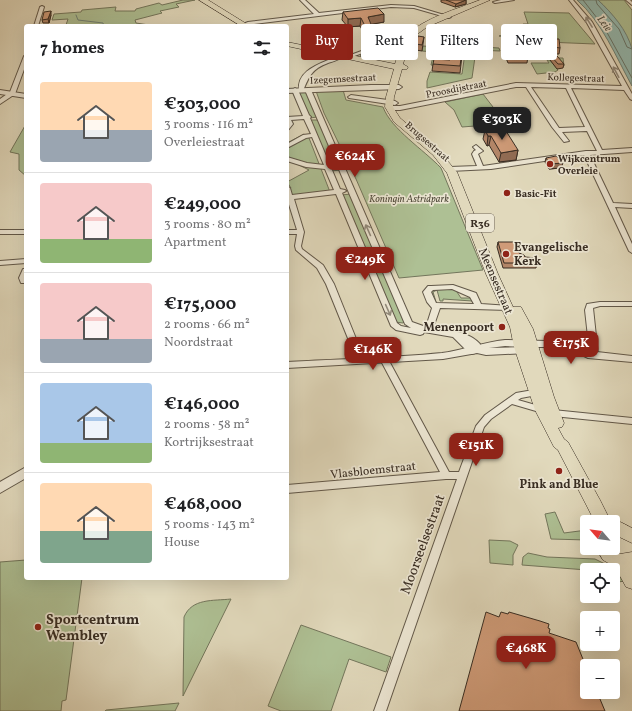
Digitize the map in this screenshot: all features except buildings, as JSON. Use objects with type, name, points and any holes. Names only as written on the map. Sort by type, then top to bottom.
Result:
[{"type":"main road","points":[[203,0],[240,24]]},
{"type":"main road","points":[[392,106],[402,65],[410,43],[415,36],[425,28],[486,0]]},
{"type":"main road","points":[[447,17],[494,1]]},
{"type":"main road","points":[[289,44],[301,48]]},
{"type":"main road","points":[[353,57],[402,65]]},
{"type":"main road","name":"Brugsestraat","points":[[392,106],[404,120],[453,162],[454,169]]},
{"type":"main road","name":"Meensestraat","points":[[454,169],[517,330],[527,346]]},
{"type":"main road","name":"Meensestraat","points":[[454,169],[508,294],[527,329],[527,346]]},
{"type":"main road","name":"R36","points":[[527,346],[544,400],[565,442],[563,446],[600,515]]},
{"type":"main road","name":"R36","points":[[595,504],[604,515]]},
{"type":"main road","points":[[607,555],[629,560],[632,582]]},
{"type":"street","points":[[302,0],[318,14]]},
{"type":"street","points":[[392,0],[395,6]]},
{"type":"street","points":[[494,1],[512,0]]},
{"type":"street","points":[[570,0],[586,17],[632,98]]},
{"type":"street","points":[[628,0],[632,4]]},
{"type":"street","points":[[256,24],[318,14],[395,6],[414,7],[447,17]]},
{"type":"street","points":[[37,24],[42,7]]},
{"type":"street","points":[[335,60],[323,64],[309,72],[302,82],[301,90],[308,119],[368,260],[370,270],[394,324],[402,329],[420,332],[428,331]]},
{"type":"street","points":[[0,102],[24,61]]},
{"type":"street","name":"Proosdijstraat","points":[[351,97],[392,106],[516,85],[527,85]]},
{"type":"street","points":[[527,85],[554,126],[566,141]]},
{"type":"street","name":"Kollegestraat","points":[[527,85],[625,88]]},
{"type":"street","name":"Izegemsestraat","points":[[289,91],[396,87]]},
{"type":"street","points":[[568,87],[600,152]]},
{"type":"street","points":[[301,90],[319,118],[409,324],[428,331],[453,335],[474,350]]},
{"type":"street","points":[[5,94],[24,96]]},
{"type":"street","points":[[289,122],[319,118]]},
{"type":"street","points":[[558,130],[589,129]]},
{"type":"street","points":[[289,145],[305,136],[315,135]]},
{"type":"street","points":[[476,146],[480,151],[476,152],[475,154],[481,168]]},
{"type":"street","points":[[454,169],[481,168],[586,153],[632,150]]},
{"type":"street","points":[[586,153],[632,251]]},
{"type":"street","points":[[289,160],[306,165],[328,167]]},
{"type":"street","points":[[289,192],[338,192],[351,190]]},
{"type":"street","points":[[289,195],[301,232],[298,246],[299,250],[320,267],[330,284],[361,361]]},
{"type":"street","points":[[612,206],[632,206]]},
{"type":"street","points":[[0,232],[24,232]]},
{"type":"street","points":[[289,232],[301,232]]},
{"type":"street","points":[[368,260],[381,259]]},
{"type":"street","points":[[0,263],[24,262]]},
{"type":"street","points":[[24,276],[24,281]]},
{"type":"street","points":[[428,331],[436,316],[436,307],[431,302],[427,292],[431,288],[453,287],[473,295],[478,307]]},
{"type":"street","points":[[436,307],[443,304],[508,308]]},
{"type":"street","points":[[594,355],[589,310],[590,306],[600,304],[632,304]]},
{"type":"street","points":[[289,365],[443,356],[474,350],[486,352],[527,346],[584,356],[594,355],[632,359]]},
{"type":"street","points":[[384,359],[446,475]]},
{"type":"street","points":[[511,401],[544,400],[632,421]]},
{"type":"street","name":"Moorseelsestraat","points":[[380,711],[480,426],[488,417],[511,401],[544,400]]},
{"type":"street","points":[[0,488],[24,473]]},
{"type":"street","name":"Vlasbloemstraat","points":[[289,489],[446,475],[462,476]]},
{"type":"green space","points":[[183,0],[195,0],[176,4],[179,7],[160,11],[162,13],[135,20],[136,23],[142,24],[66,24],[68,19],[52,20],[54,14],[81,12],[82,10],[116,7],[115,11],[135,11],[136,9],[159,3],[162,5]]},
{"type":"green space","points":[[598,0],[624,0],[632,10],[632,50],[618,23]]},
{"type":"green space","points":[[524,12],[569,13],[595,44],[557,42],[557,24],[528,24]]},
{"type":"green space","points":[[423,46],[426,46],[426,51],[422,51]]},
{"type":"green space","points":[[493,48],[499,48],[500,51],[493,51]]},
{"type":"green space","points":[[563,58],[564,66],[550,60]]},
{"type":"green space","points":[[432,60],[450,60],[449,67],[431,65]]},
{"type":"green space","points":[[464,60],[475,60],[472,78],[427,88],[427,81],[430,72],[462,74]]},
{"type":"green space","points":[[547,60],[550,60],[558,70],[555,72],[537,74],[531,63],[549,63]]},
{"type":"green space","name":"Koningin Astridpark","points":[[343,90],[346,100],[383,107],[387,115],[400,131],[441,168],[483,270],[399,278],[356,179],[324,113],[316,91]]},
{"type":"green space","points":[[299,92],[307,92],[317,117],[310,118]]},
{"type":"green space","points":[[483,94],[493,107],[491,108],[501,124],[462,127],[454,110],[445,102]]},
{"type":"green space","points":[[318,120],[341,170],[331,171],[311,121]]},
{"type":"green space","points":[[24,128],[24,174],[19,170],[19,154],[10,152]]},
{"type":"green space","points":[[304,134],[309,138],[330,192],[291,194],[289,181],[309,170],[289,160],[289,142]]},
{"type":"green space","points":[[351,194],[377,256],[368,257],[341,195]]},
{"type":"green space","points":[[379,261],[405,321],[403,323],[395,322],[371,262]]},
{"type":"green space","points":[[456,288],[461,291],[457,292],[461,298],[472,298],[474,304],[472,301],[443,299],[443,301],[440,301],[437,290],[433,292],[436,302],[434,302],[431,290]]},
{"type":"green space","points":[[555,512],[564,533],[580,531],[580,540],[551,539],[545,514]]},
{"type":"green space","points":[[489,540],[510,541],[518,545],[513,555],[513,565],[490,563]]},
{"type":"green space","points":[[528,553],[547,557],[595,559],[603,563],[580,563],[580,569],[522,565],[523,557]]},
{"type":"green space","name":"Sportcentrum Wembley","points":[[24,560],[24,580],[82,580],[66,700],[62,701],[61,711],[0,711],[0,562]]},
{"type":"green space","points":[[231,599],[183,696],[184,617],[192,606],[198,603]]},
{"type":"green space","points":[[301,625],[391,657],[386,672],[349,659],[331,711],[281,711],[268,706]]},
{"type":"green space","points":[[179,703],[175,711],[105,711],[106,710]]},
{"type":"water","name":"Leie","points":[[577,0],[598,0],[614,16],[627,35],[632,49],[632,86],[601,29]]},
{"type":"waterway","points":[[76,15],[78,20],[103,24]]},
{"type":"place","name":"Wijkcentrum Overleie","points":[[550,164]]},
{"type":"place","name":"Basic-Fit","points":[[507,193]]},
{"type":"place","name":"Evangelische Kerk","points":[[506,254]]},
{"type":"place","name":"Menenpoort","points":[[502,327]]},
{"type":"place","name":"Pink and Blue","points":[[559,471]]},
{"type":"place","name":"Sportcentrum Wembley","points":[[38,627]]}]
